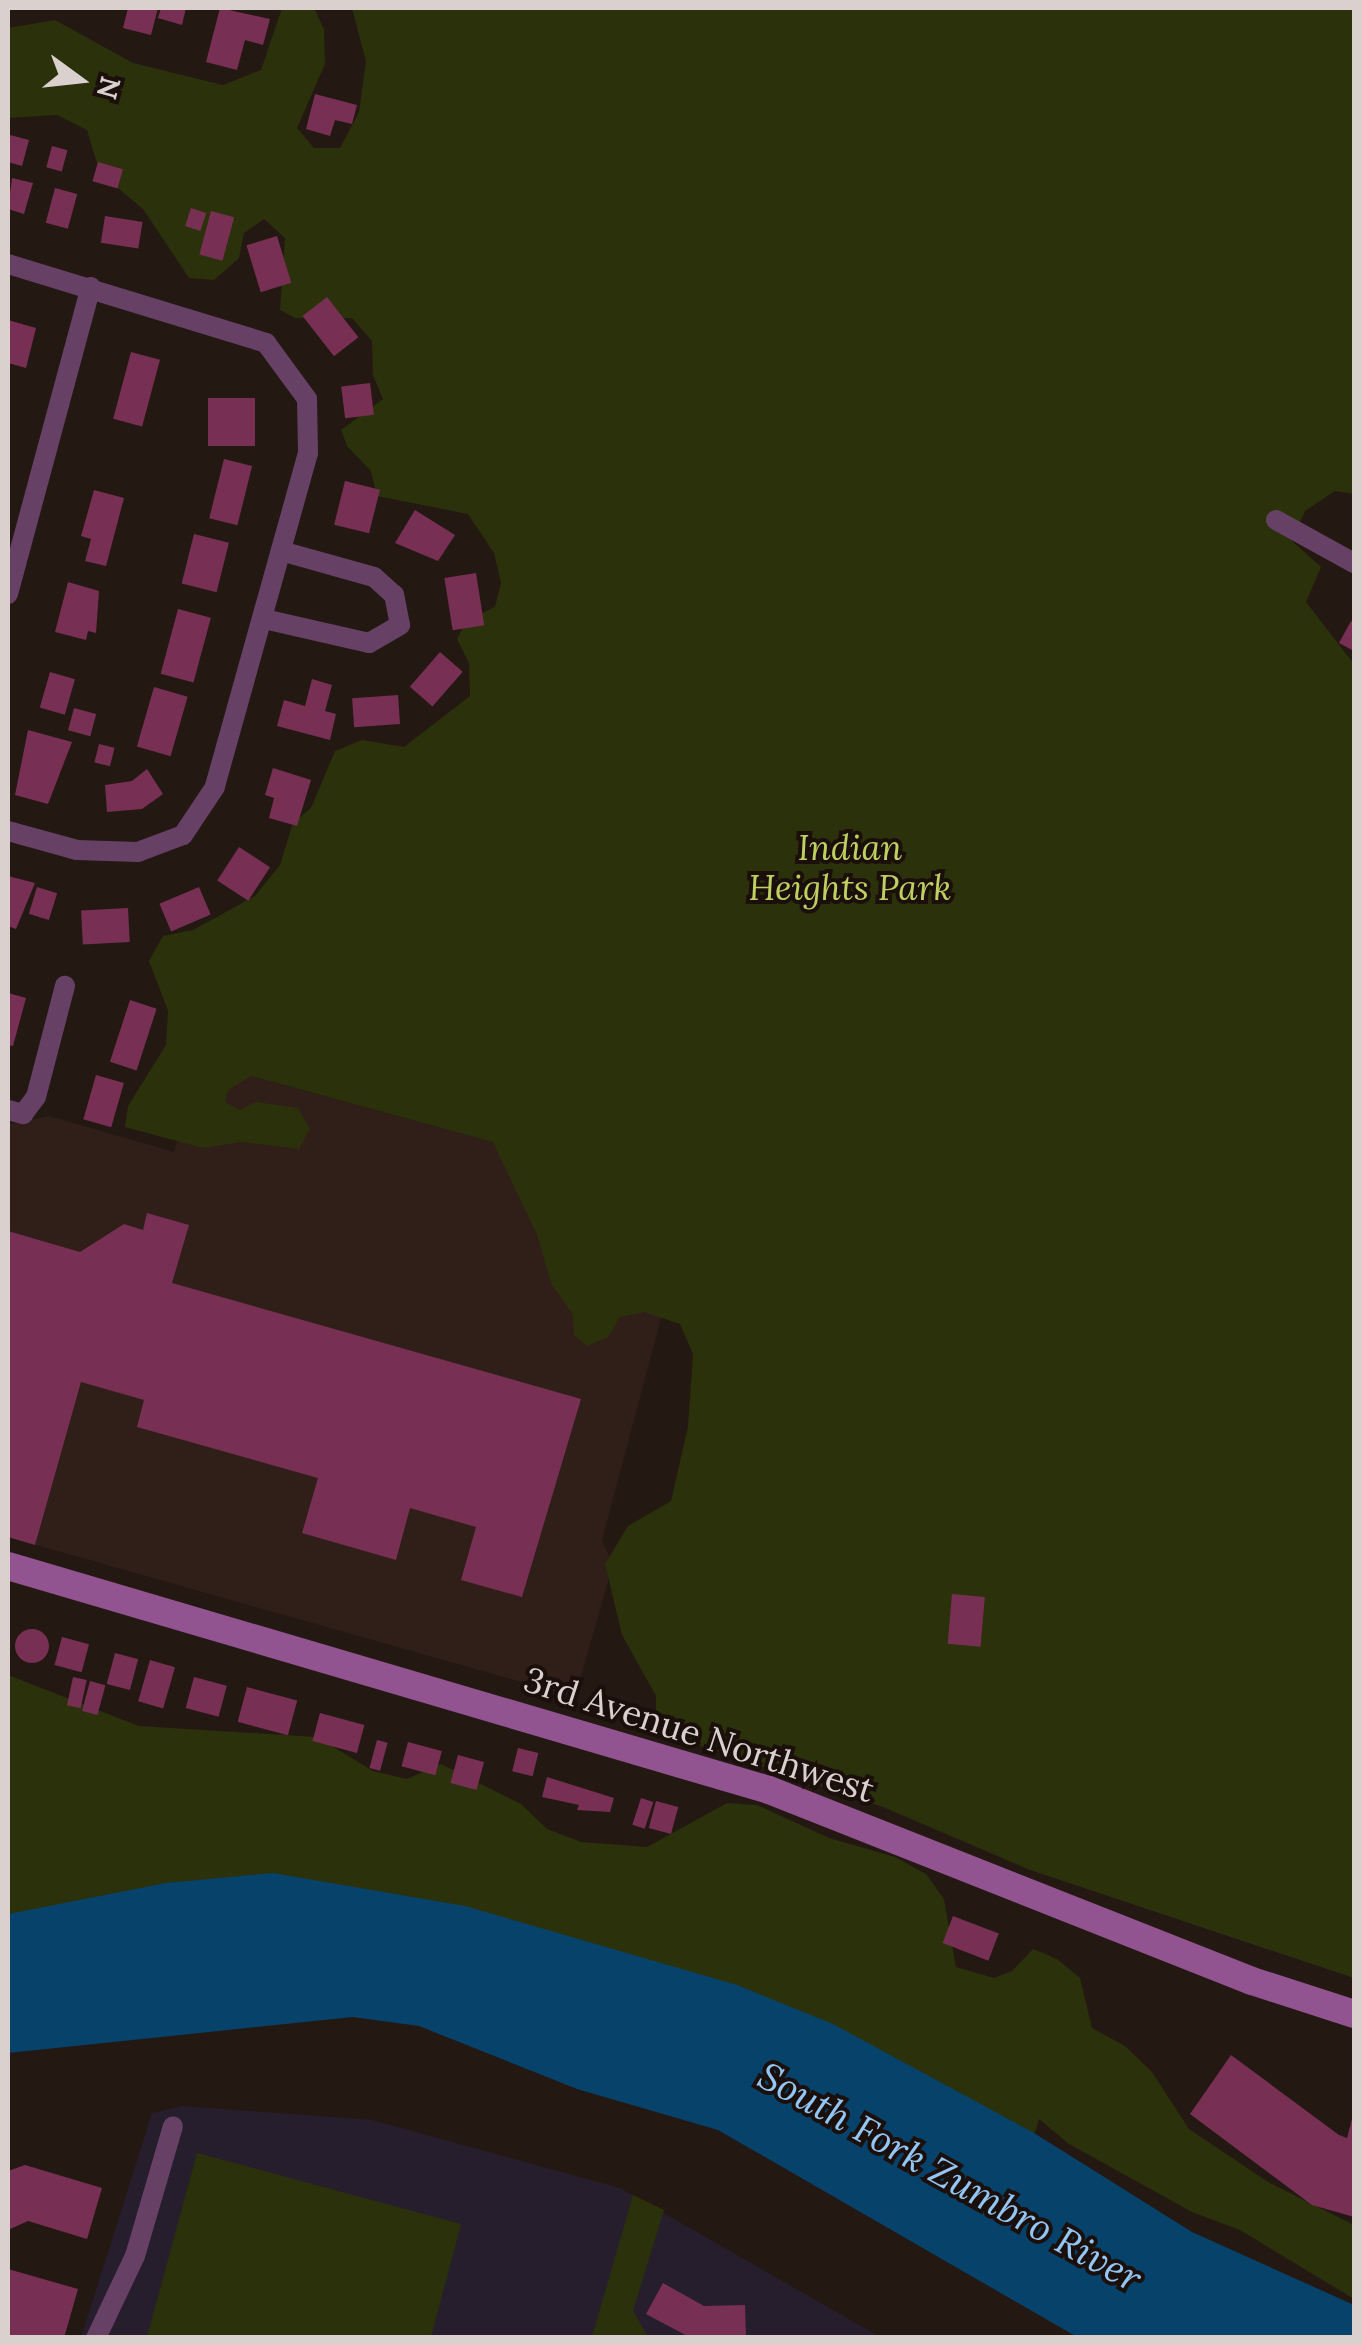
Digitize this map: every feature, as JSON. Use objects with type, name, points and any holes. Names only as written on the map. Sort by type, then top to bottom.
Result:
[{"type":"main road","name":"3rd Avenue Northwest","points":[[8,1566],[769,1790],[1252,1981],[1354,2014]]},
{"type":"street","points":[[8,264],[266,343],[307,399],[308,453],[215,787],[183,835],[138,852],[77,850],[8,831]]},
{"type":"street","points":[[8,594],[92,288]]},
{"type":"street","points":[[1276,520],[1354,563]]},
{"type":"street","points":[[264,620],[369,643],[400,625],[394,595],[374,577],[280,552]]},
{"type":"street","points":[[8,1110],[23,1114],[36,1097],[66,986]]},
{"type":"street","points":[[96,2338],[134,2256],[173,2126]]},
{"type":"shaded area","points":[[199,1062],[703,1199],[665,1303],[602,1540],[613,1564],[575,1697],[8,1537],[9,1124],[49,1116],[174,1152]]},
{"type":"shaded area","points":[[183,2106],[372,2120],[620,2188],[880,2337],[81,2338],[152,2113]]},
{"type":"green space","name":"Indian Heights Park","points":[[282,8],[314,8],[324,29],[325,64],[297,128],[314,148],[340,148],[359,112],[366,61],[352,8],[1354,8],[1354,494],[1335,491],[1305,511],[1292,541],[1321,567],[1306,602],[1354,664],[1354,1978],[1030,1870],[883,1807],[683,1740],[656,1720],[656,1696],[622,1635],[605,1564],[628,1526],[671,1501],[688,1427],[693,1354],[680,1324],[644,1312],[620,1317],[608,1337],[587,1346],[574,1335],[573,1315],[551,1283],[538,1237],[493,1142],[251,1076],[228,1090],[225,1102],[240,1110],[256,1102],[298,1108],[310,1129],[299,1149],[241,1142],[203,1148],[125,1127],[128,1106],[166,1045],[168,1011],[149,961],[163,936],[193,930],[255,896],[280,865],[293,823],[311,808],[335,751],[362,740],[404,747],[470,696],[469,663],[457,639],[466,621],[495,607],[501,583],[494,553],[468,514],[377,496],[371,471],[347,446],[341,430],[383,399],[373,375],[372,341],[352,318],[295,318],[280,310],[285,238],[264,219],[244,233],[239,258],[214,280],[189,278],[143,209],[100,173],[87,130],[57,115],[8,118],[8,28],[55,20],[133,63],[223,85],[261,70]]},
{"type":"green space","points":[[8,1675],[139,1726],[317,1737],[373,1771],[407,1779],[441,1764],[521,1804],[547,1829],[581,1842],[647,1847],[727,1803],[757,1805],[829,1838],[895,1857],[926,1874],[944,1899],[956,1967],[994,1978],[1012,1971],[1033,1949],[1057,1959],[1080,1978],[1092,2028],[1125,2046],[1152,2072],[1189,2129],[1268,2182],[1354,2225],[1354,2299],[1240,2230],[1192,2212],[1069,2144],[1039,2119],[1011,2216],[630,2019],[8,1989]]},
{"type":"green space","points":[[197,2153],[461,2224],[431,2337],[147,2337]]},
{"type":"green space","points":[[633,2195],[664,2210],[633,2311],[648,2337],[592,2337]]},
{"type":"water","name":"South Fork Zumbro River","points":[[273,1873],[465,1906],[737,1985],[833,2024],[1034,2133],[1192,2232],[1354,2305],[1354,2337],[1077,2337],[718,2130],[577,2089],[419,2026],[353,2017],[8,2053],[8,1914],[166,1883]]},
{"type":"building","points":[[128,8],[158,8],[151,35],[123,28]]},
{"type":"building","points":[[161,8],[186,8],[182,25],[158,18]]},
{"type":"building","points":[[220,8],[270,19],[263,45],[245,40],[237,70],[206,62]]},
{"type":"building","points":[[315,94],[357,105],[352,124],[335,120],[330,136],[306,129]]},
{"type":"building","points":[[10,135],[29,140],[22,166],[8,162]]},
{"type":"building","points":[[52,146],[67,150],[62,171],[46,167]]},
{"type":"building","points":[[98,162],[123,169],[117,188],[92,181]]},
{"type":"building","points":[[12,178],[33,183],[24,214],[8,209]]},
{"type":"building","points":[[55,188],[77,194],[68,229],[46,223]]},
{"type":"building","points":[[191,208],[206,213],[200,231],[185,226]]},
{"type":"building","points":[[211,211],[234,217],[223,261],[199,254]]},
{"type":"building","points":[[105,216],[143,222],[138,249],[101,243]]},
{"type":"building","points":[[277,236],[291,283],[261,292],[246,245]]},
{"type":"building","points":[[327,297],[358,337],[334,356],[303,316]]},
{"type":"building","points":[[8,320],[36,328],[26,368],[8,363]]},
{"type":"building","points":[[131,352],[160,360],[142,426],[113,419]]},
{"type":"building","points":[[370,383],[374,415],[345,418],[341,387]]},
{"type":"building","points":[[208,398],[255,398],[255,446],[208,446]]},
{"type":"building","points":[[224,459],[252,466],[237,525],[209,518]]},
{"type":"building","points":[[345,481],[380,490],[369,533],[334,525]]},
{"type":"building","points":[[94,490],[124,498],[106,566],[85,561],[91,539],[81,536]]},
{"type":"building","points":[[415,510],[455,535],[438,561],[395,543]]},
{"type":"building","points":[[194,534],[229,543],[217,592],[182,583]]},
{"type":"building","points":[[476,573],[484,625],[453,630],[444,578]]},
{"type":"building","points":[[68,582],[99,591],[96,633],[88,631],[86,640],[55,632]]},
{"type":"building","points":[[178,609],[211,618],[194,683],[161,674]]},
{"type":"building","points":[[1351,621],[1354,623],[1354,651],[1339,643]]},
{"type":"building","points":[[440,652],[463,672],[432,706],[410,687]]},
{"type":"building","points":[[50,672],[75,679],[65,715],[40,708]]},
{"type":"building","points":[[312,679],[332,685],[325,711],[336,714],[330,740],[277,726],[284,700],[305,706]]},
{"type":"building","points":[[154,687],[188,697],[171,756],[137,747]]},
{"type":"building","points":[[398,695],[400,724],[354,727],[352,698]]},
{"type":"building","points":[[74,708],[96,714],[90,736],[68,730]]},
{"type":"building","points":[[28,730],[72,742],[48,804],[15,795]]},
{"type":"building","points":[[99,744],[115,748],[110,766],[94,762]]},
{"type":"building","points":[[273,768],[311,780],[297,826],[269,818],[274,798],[265,795]]},
{"type":"building","points":[[147,769],[163,794],[142,809],[107,812],[105,785],[132,781]]},
{"type":"building","points":[[239,847],[270,867],[248,901],[217,881]]},
{"type":"building","points":[[8,876],[35,883],[16,929],[8,926]]},
{"type":"building","points":[[37,887],[57,893],[49,920],[29,914]]},
{"type":"building","points":[[199,887],[211,915],[171,931],[159,904]]},
{"type":"building","points":[[128,908],[130,942],[83,944],[81,910]]},
{"type":"building","points":[[8,993],[26,998],[13,1046],[8,1045]]},
{"type":"building","points":[[130,1000],[157,1009],[137,1070],[110,1062]]},
{"type":"building","points":[[96,1075],[124,1083],[111,1127],[83,1119]]},
{"type":"building","points":[[147,1213],[189,1225],[172,1283],[581,1399],[522,1597],[461,1580],[476,1527],[410,1508],[396,1560],[302,1533],[318,1478],[137,1427],[144,1400],[81,1382],[35,1545],[8,1537],[8,1231],[80,1252],[124,1224],[143,1230]]},
{"type":"building","points":[[952,1594],[985,1597],[981,1647],[948,1644]]},
{"type":"building","points":[[32,1629],[44,1634],[49,1646],[44,1658],[32,1663],[20,1658],[15,1646],[20,1634]]},
{"type":"building","points":[[62,1637],[89,1644],[82,1672],[54,1665]]},
{"type":"building","points":[[115,1653],[138,1659],[130,1690],[107,1684]]},
{"type":"building","points":[[150,1660],[175,1667],[163,1709],[138,1701]]},
{"type":"building","points":[[73,1677],[87,1680],[81,1708],[67,1705]]},
{"type":"building","points":[[194,1677],[227,1686],[219,1717],[186,1708]]},
{"type":"building","points":[[90,1681],[105,1685],[97,1715],[82,1711]]},
{"type":"building","points":[[247,1687],[297,1700],[288,1735],[238,1722]]},
{"type":"building","points":[[320,1713],[364,1725],[357,1753],[312,1741]]},
{"type":"building","points":[[377,1740],[388,1743],[380,1771],[369,1768]]},
{"type":"building","points":[[408,1742],[442,1751],[435,1775],[402,1766]]},
{"type":"building","points":[[518,1748],[538,1753],[533,1776],[512,1771]]},
{"type":"building","points":[[458,1755],[484,1762],[477,1790],[450,1783]]},
{"type":"building","points":[[547,1777],[614,1798],[610,1812],[577,1810],[579,1805],[542,1797]]},
{"type":"building","points":[[641,1798],[653,1802],[645,1829],[632,1825]]},
{"type":"building","points":[[656,1801],[678,1807],[671,1834],[649,1828]]},
{"type":"building","points":[[953,1916],[999,1934],[988,1961],[943,1943]]},
{"type":"building","points":[[1231,2055],[1339,2135],[1347,2138],[1354,2111],[1354,2217],[1312,2205],[1190,2114]]},
{"type":"building","points":[[25,2165],[102,2188],[87,2239],[28,2221],[8,2230],[8,2171]]},
{"type":"building","points":[[8,2269],[78,2289],[64,2338],[8,2338]]},
{"type":"building","points":[[663,2283],[704,2306],[745,2305],[746,2338],[691,2338],[646,2314]]}]
